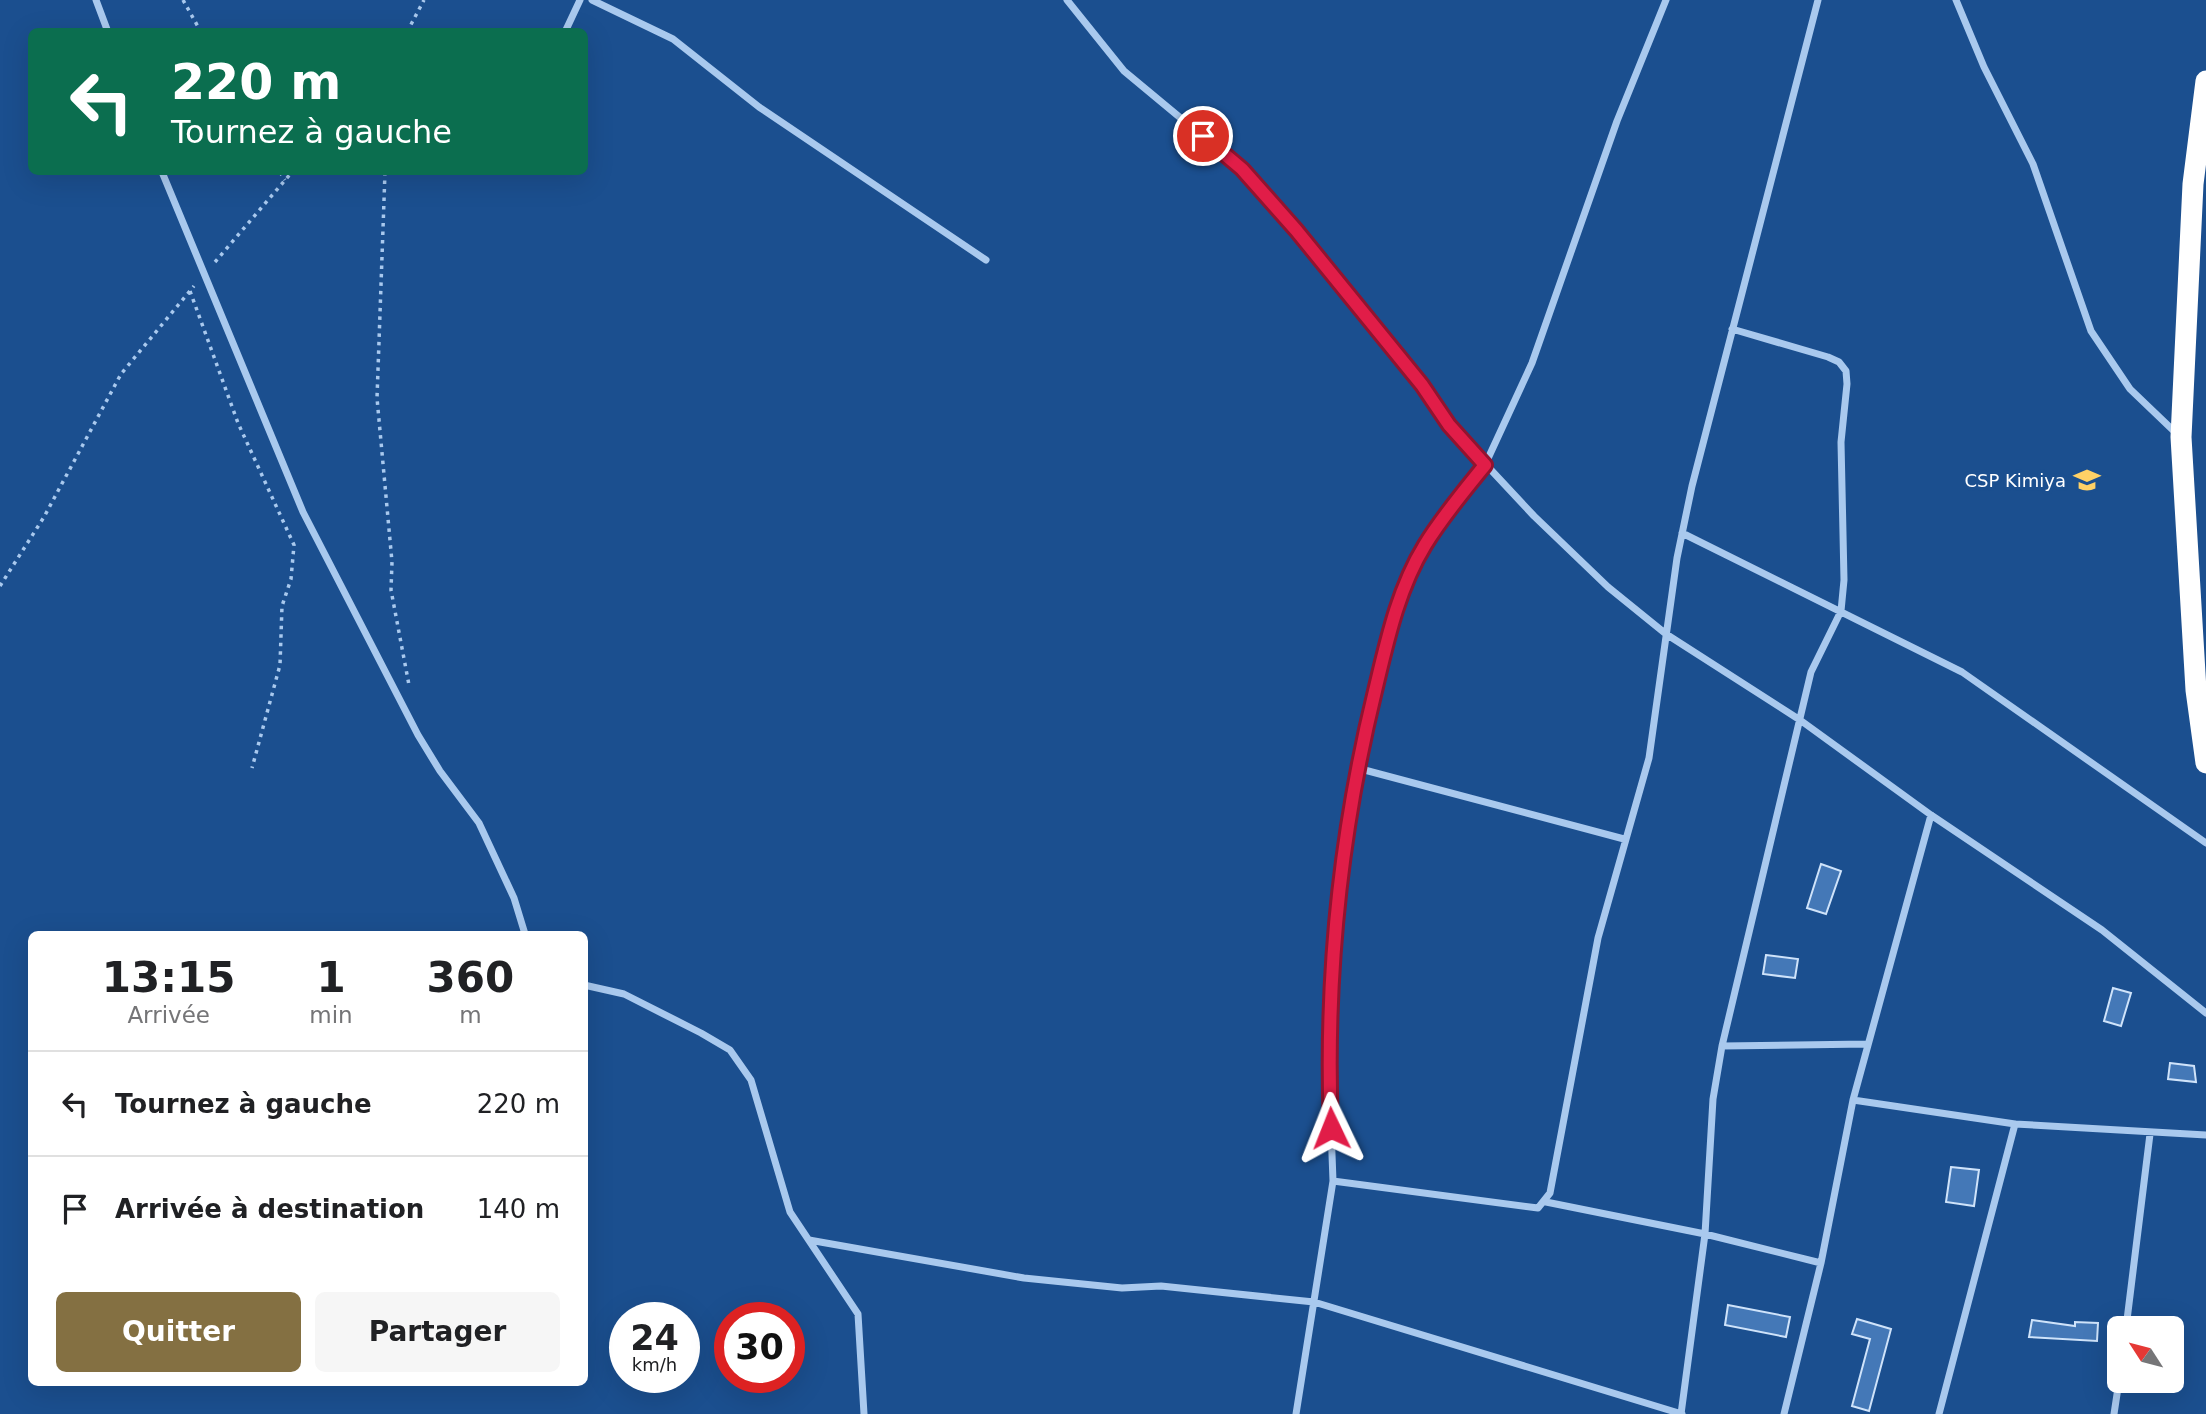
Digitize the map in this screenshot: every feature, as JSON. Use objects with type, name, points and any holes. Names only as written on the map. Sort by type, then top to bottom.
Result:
[{"type":"highway","points":[[2206,81],[2193,184],[2181,437],[2196,690],[2206,763]]},
{"type":"street","points":[[96,0],[106,28]]},
{"type":"street","points":[[567,28],[580,0]]},
{"type":"street","points":[[592,0],[673,39],[759,107],[986,261]]},
{"type":"street","points":[[1067,0],[1124,71],[1242,169],[1422,385],[1449,425],[1485,465],[1608,587],[1666,634],[1800,720],[1931,815],[2102,930],[2206,1013]]},
{"type":"street","points":[[1296,1414],[1333,1181],[1328,1048],[1333,953],[1357,768],[1392,620],[1424,547],[1485,465],[1532,363],[1617,121],[1666,0]]},
{"type":"street","points":[[1333,1181],[1538,1208],[1546,1202],[1554,1179],[1569,1085],[1598,938],[1649,758],[1682,533],[1818,0]]},
{"type":"street","points":[[1956,0],[1984,67],[2033,164],[2091,331],[2130,389],[2181,437]]},
{"type":"street","points":[[163,175],[303,512],[418,735],[440,771],[479,823],[514,898],[524,931]]},
{"type":"street","points":[[809,1240],[1024,1278],[1122,1288],[1161,1286],[1314,1302],[1681,1414],[1704,1234],[1713,1099],[1722,1046],[1811,673],[1841,611],[1844,580],[1841,442],[1846,371],[1839,362],[1828,357],[1732,329]]},
{"type":"street","points":[[1682,533],[1962,672],[2206,843]]},
{"type":"street","points":[[1357,768],[1624,839]]},
{"type":"street","points":[[1784,1414],[1821,1263],[1853,1100],[1931,815]]},
{"type":"street","points":[[588,986],[624,995],[730,1049],[751,1080],[790,1212],[858,1314],[864,1414]]},
{"type":"street","points":[[1722,1046],[1867,1044]]},
{"type":"street","points":[[1853,1100],[2015,1124],[2150,1134],[2206,1135]]},
{"type":"street","points":[[1939,1414],[2015,1124]]},
{"type":"street","points":[[2127,1316],[2150,1134]]},
{"type":"street","points":[[1546,1202],[1704,1234],[1821,1263]]},
{"type":"street","points":[[2114,1414],[2117,1393]]},
{"type":"path","points":[[183,0],[199,28]]},
{"type":"path","points":[[409,28],[424,0]]},
{"type":"path","points":[[282,175],[285,180]]},
{"type":"path","points":[[0,586],[44,517],[121,374],[289,175]]},
{"type":"path","points":[[384,175],[377,398],[392,562],[391,590],[411,695]]},
{"type":"path","points":[[190,291],[238,423],[294,545],[291,579],[282,606],[280,665],[252,768]]},
{"type":"building","points":[[1821,864],[1841,871],[1826,914],[1807,908]]},
{"type":"building","points":[[1766,955],[1798,959],[1795,978],[1763,974]]},
{"type":"building","points":[[2113,988],[2131,993],[2121,1026],[2104,1021]]},
{"type":"building","points":[[2170,1063],[2194,1066],[2196,1082],[2168,1079]]},
{"type":"building","points":[[1951,1167],[1979,1170],[1974,1206],[1946,1202]]},
{"type":"building","points":[[1728,1305],[1790,1317],[1786,1337],[1725,1325]]},
{"type":"building","points":[[1857,1319],[1891,1329],[1869,1411],[1852,1406],[1870,1339],[1852,1334]]},
{"type":"building","points":[[2032,1320],[2075,1326],[2075,1322],[2098,1323],[2097,1341],[2029,1337]]},
{"type":"place","name":"CSP Kimiya","points":[[2087,480]]},
{"type":"route","points":[[1203,136],[1242,169],[1296,230],[1422,385],[1449,425],[1485,465],[1424,547],[1392,620],[1367,724],[1351,795],[1335,926],[1328,1048],[1331,1128]]}]
